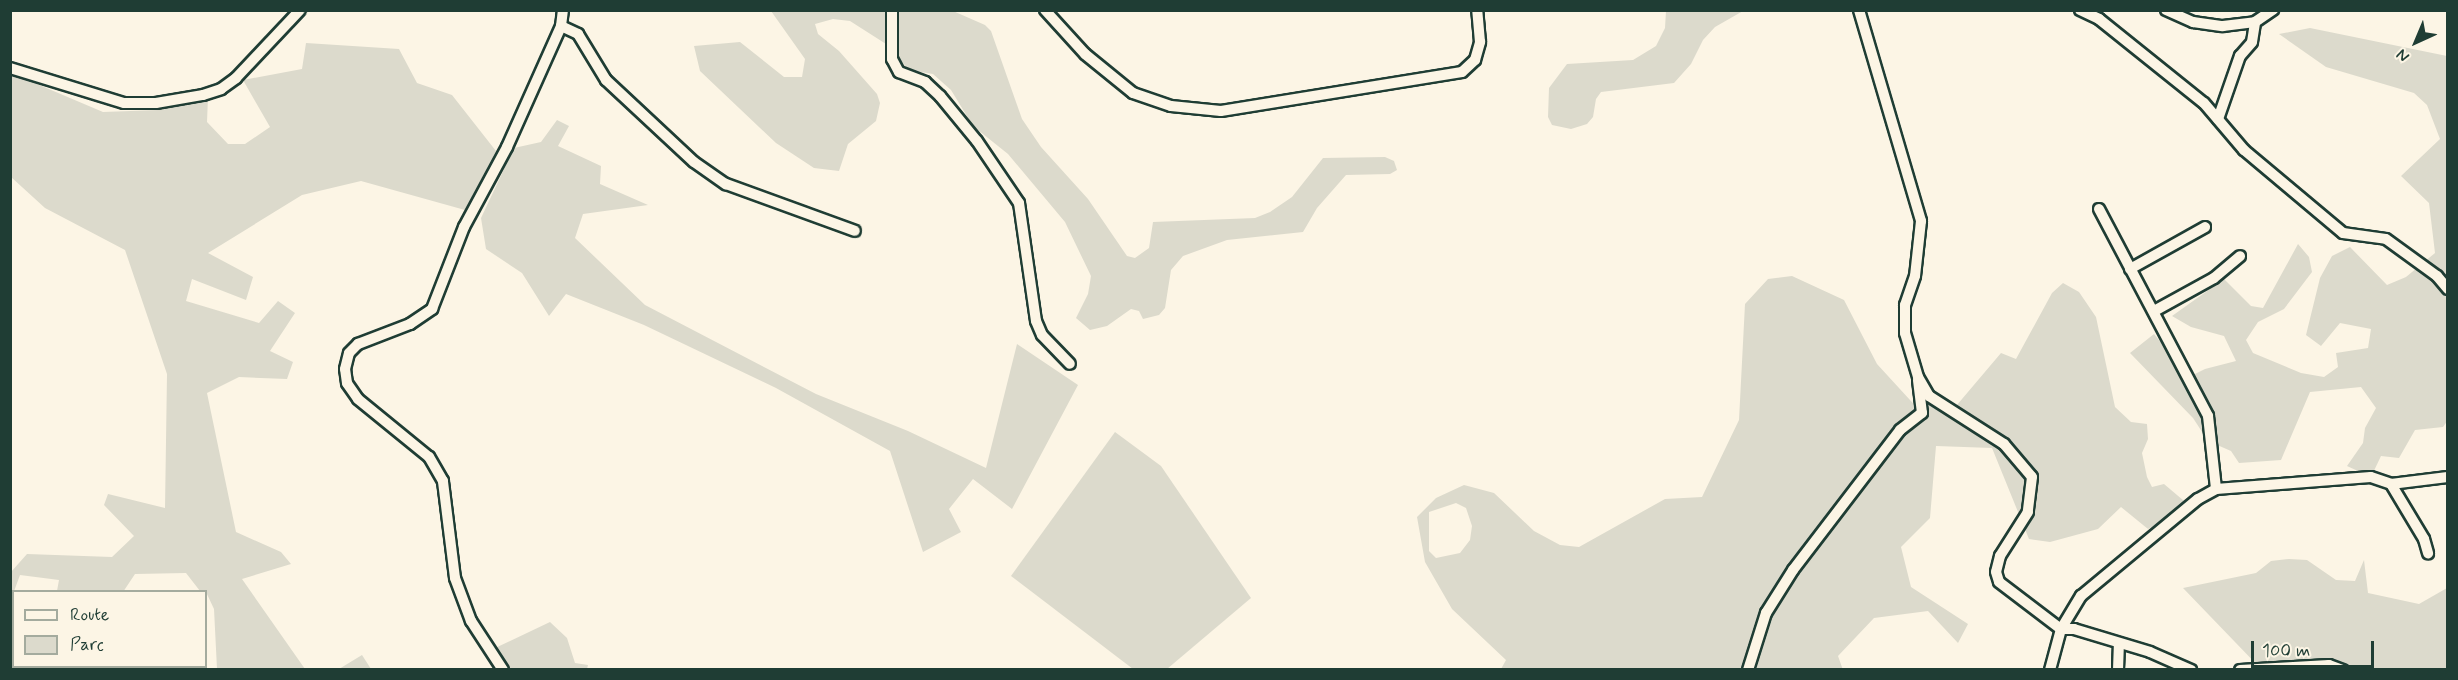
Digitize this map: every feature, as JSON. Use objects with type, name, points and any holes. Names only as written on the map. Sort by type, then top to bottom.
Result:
[{"type":"street","points":[[10,68],[124,103],[156,103],[193,97],[221,89],[236,78],[300,10]]},
{"type":"street","points":[[503,669],[471,621],[456,578],[443,481],[429,457],[358,399],[347,383],[345,369],[350,353],[358,344],[410,324],[432,309],[464,227],[507,147],[561,26],[563,10]]},
{"type":"street","points":[[892,10],[892,59],[899,72],[925,82],[935,91],[1014,193],[1024,218],[1036,321],[1042,335],[1070,364]]},
{"type":"street","points":[[1045,10],[1085,54],[1133,93],[1171,106],[1221,111],[1462,72],[1475,60],[1480,42],[1477,10]]},
{"type":"street","points":[[1748,669],[1766,613],[1793,570],[1900,430],[1922,413],[1918,377],[1905,333],[1905,305],[1915,276],[1921,222],[1858,10]]},
{"type":"street","points":[[2080,10],[2099,19],[2217,119],[2290,191],[2343,233],[2386,238],[2437,276],[2448,289]]},
{"type":"street","points":[[2166,10],[2193,22],[2223,27],[2255,22],[2273,10]]},
{"type":"street","points":[[2217,119],[2240,56],[2252,42],[2255,22]]},
{"type":"street","points":[[561,26],[578,34],[606,80],[694,162],[726,183],[855,231]]},
{"type":"street","points":[[2099,209],[2130,268],[2156,310],[2208,416],[2216,489]]},
{"type":"street","points":[[2130,268],[2205,226]]},
{"type":"street","points":[[2156,310],[2214,278],[2240,256]]},
{"type":"street","points":[[1918,377],[1929,396],[2004,444],[2032,477],[2028,512],[2007,540],[1996,572],[1999,582],[2013,596],[2061,629],[2074,629],[2191,669]]},
{"type":"street","points":[[2050,669],[2061,629],[2081,596],[2198,499],[2216,489],[2371,477],[2391,484],[2448,477]]},
{"type":"street","points":[[2391,484],[2424,538],[2428,553]]},
{"type":"street","points":[[2118,669],[2119,645]]},
{"type":"street","points":[[2240,669],[2329,666],[2343,669]]},
{"type":"green space","points":[[771,11],[953,11],[985,25],[991,31],[1022,119],[1041,147],[1088,199],[1127,256],[1135,258],[1149,248],[1153,222],[1255,218],[1270,212],[1292,197],[1323,158],[1385,157],[1394,161],[1397,170],[1390,174],[1346,175],[1317,208],[1303,232],[1227,240],[1183,256],[1171,270],[1165,308],[1159,315],[1143,319],[1139,311],[1131,309],[1107,326],[1090,330],[1076,318],[1088,294],[1091,276],[1065,222],[1008,154],[973,126],[951,90],[933,74],[909,70],[886,44],[850,21],[833,19],[815,24],[818,34],[839,51],[877,94],[880,103],[876,121],[848,144],[839,171],[814,168],[776,143],[700,71],[694,46],[740,42],[784,77],[802,77],[805,59]]},
{"type":"green space","points":[[1666,11],[1743,11],[1715,27],[1703,40],[1691,64],[1674,83],[1601,92],[1596,99],[1593,117],[1587,124],[1571,129],[1552,125],[1548,117],[1549,88],[1567,64],[1633,60],[1656,46],[1665,28]]},
{"type":"green space","points":[[2310,28],[2447,56],[2448,420],[2443,427],[2415,430],[2399,458],[2381,456],[2371,477],[2347,466],[2363,443],[2365,428],[2376,408],[2361,387],[2310,392],[2281,460],[2239,463],[2231,451],[2208,441],[2193,418],[2130,353],[2154,334],[2189,377],[2205,369],[2236,361],[2224,336],[2191,327],[2172,316],[2224,279],[2251,306],[2263,308],[2298,244],[2309,257],[2312,272],[2284,309],[2258,322],[2246,340],[2253,353],[2301,373],[2324,377],[2338,367],[2336,353],[2368,348],[2371,329],[2340,323],[2321,346],[2306,335],[2320,278],[2332,256],[2350,247],[2387,285],[2406,277],[2435,253],[2429,203],[2401,176],[2440,139],[2427,105],[2414,93],[2326,67],[2279,34]]},
{"type":"green space","points":[[306,43],[399,49],[417,83],[452,95],[496,151],[465,210],[361,181],[302,195],[208,253],[253,277],[246,300],[192,279],[186,301],[259,323],[278,301],[295,313],[270,351],[293,362],[287,379],[239,377],[207,393],[236,532],[281,552],[291,564],[242,579],[305,669],[217,669],[214,609],[207,590],[199,590],[186,573],[135,574],[124,590],[57,590],[59,580],[20,575],[14,590],[11,592],[11,572],[27,554],[112,557],[134,536],[104,505],[108,494],[165,508],[167,374],[125,250],[45,208],[11,177],[11,73],[103,112],[158,110],[208,97],[207,122],[228,144],[245,144],[270,127],[243,80],[302,69]]},
{"type":"green space","points":[[557,120],[569,126],[558,146],[601,166],[600,184],[648,205],[583,214],[575,238],[645,305],[816,394],[908,431],[986,468],[1017,344],[1078,385],[1012,509],[973,479],[949,509],[961,532],[923,552],[890,451],[776,388],[644,325],[566,294],[549,316],[522,273],[486,249],[481,218],[514,148],[541,142]]},
{"type":"green space","points":[[1792,276],[1844,300],[1877,364],[1921,412],[1918,377],[1951,412],[2001,353],[2016,359],[2052,293],[2063,283],[2079,292],[2096,317],[2115,407],[2131,422],[2147,424],[2148,439],[2142,453],[2147,477],[2152,487],[2164,484],[2190,506],[2148,529],[2121,507],[2098,529],[2050,542],[2029,539],[1992,448],[1936,446],[1930,518],[1901,547],[1911,587],[1968,624],[1958,643],[1928,611],[1874,618],[1838,656],[1843,670],[1501,669],[1506,660],[1452,609],[1425,562],[1417,517],[1436,498],[1464,485],[1494,493],[1534,531],[1560,545],[1579,547],[1665,499],[1702,497],[1739,420],[1745,304],[1768,279]],"holes":[[[1456,503],[1466,508],[1472,526],[1470,540],[1460,553],[1436,558],[1429,551],[1429,512]]]},
{"type":"green space","points":[[1115,432],[1161,466],[1251,598],[1167,669],[1133,669],[1011,576]]},
{"type":"green space","points":[[2307,560],[2336,580],[2355,581],[2364,560],[2368,593],[2419,604],[2447,588],[2447,669],[2261,669],[2183,588],[2256,573],[2271,561]]},
{"type":"green space","points":[[550,622],[567,638],[575,663],[588,665],[587,669],[507,669],[493,649]]},
{"type":"green space","points":[[362,655],[371,669],[339,669]]}]
